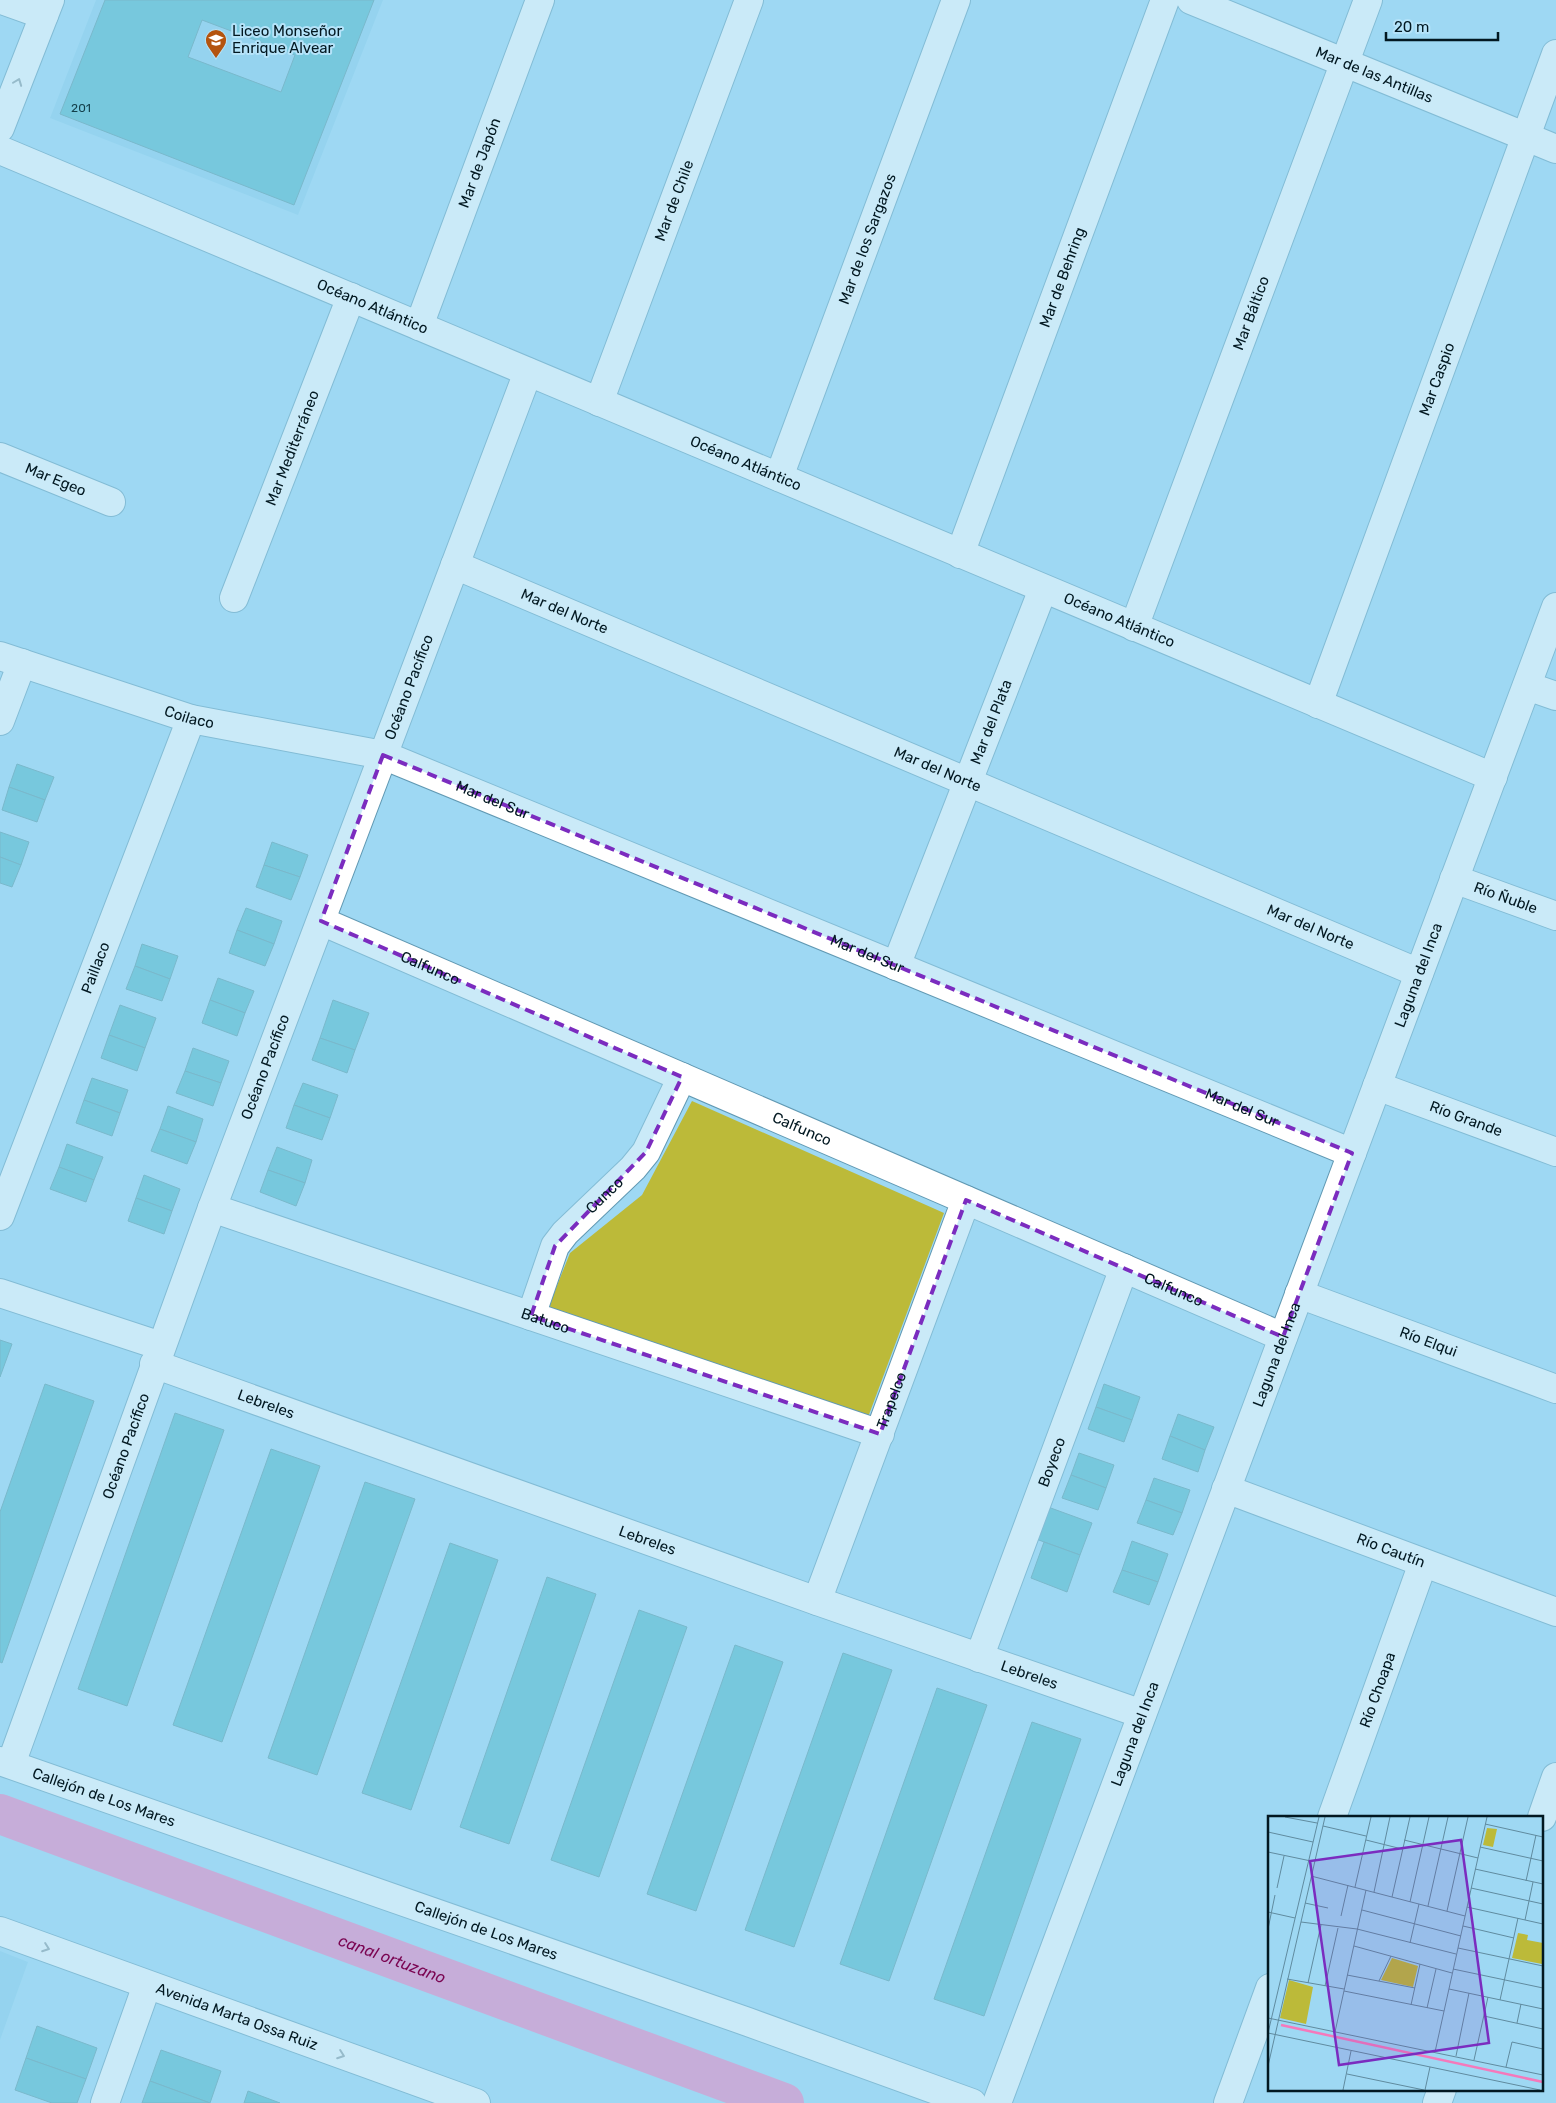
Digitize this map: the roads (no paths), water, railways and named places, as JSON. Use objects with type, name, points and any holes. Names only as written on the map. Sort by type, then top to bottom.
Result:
[{"type":"street","points":[[0,128],[47,8],[2,0]]},
{"type":"street","name":"Mar de Japón","points":[[419,326],[540,0]]},
{"type":"street","name":"Mar de Chile","points":[[599,402],[749,0]]},
{"type":"street","name":"Mar de Behring","points":[[960,554],[1165,0]]},
{"type":"street","name":"Mar de las Antillas","points":[[1191,0],[1556,149]]},
{"type":"street","name":"Mar Báltico","points":[[1134,627],[1368,0]]},
{"type":"street","name":"Mar de los Sargazos","points":[[779,477],[950,2]]},
{"type":"street","name":"Mar Caspio","points":[[1318,704],[1556,54]]},
{"type":"street","name":"Océano Atlántico","points":[[0,150],[1492,777]]},
{"type":"street","name":"Mar Mediterráneo","points":[[234,598],[351,297]]},
{"type":"street","name":"Océano Pacífico","points":[[6,1763],[212,1208],[528,372]]},
{"type":"street","name":"Mar Egeo","points":[[0,457],[111,502]]},
{"type":"street","name":"Mar del Norte","points":[[455,565],[1419,973]]},
{"type":"street","name":"Mar del Plata","points":[[896,966],[1043,589]]},
{"type":"street","name":"Laguna del Inca","points":[[997,2103],[1556,607]]},
{"type":"street","points":[[0,721],[11,660]]},
{"type":"street","name":"Coilaco","points":[[11,660],[192,719],[383,755]]},
{"type":"street","points":[[1526,686],[1556,696]]},
{"type":"street","name":"Paillaco","points":[[0,1216],[192,719]]},
{"type":"street","name":"Mar del Sur","points":[[383,755],[1352,1153]]},
{"type":"street","name":"Río Ñuble","points":[[1454,879],[1556,916]]},
{"type":"street","name":"Calfunco","points":[[321,921],[1283,1337]]},
{"type":"street","name":"Cunco","points":[[531,1316],[555,1246],[565,1233],[634,1168],[646,1152],[682,1077]]},
{"type":"street","name":"Río Grande","points":[[1377,1086],[1556,1152]]},
{"type":"street","name":"Trapelco","points":[[817,1601],[966,1200]]},
{"type":"street","name":"Batuco","points":[[212,1208],[880,1434]]},
{"type":"street","name":"Boyeco","points":[[979,1658],[1124,1268]]},
{"type":"street","name":"Lebreles","points":[[0,1293],[158,1355],[817,1601],[1142,1714]]},
{"type":"street","name":"Río Elqui","points":[[1299,1294],[1556,1389]]},
{"type":"street","name":"Río Cautín","points":[[1226,1489],[1556,1612]]},
{"type":"street","name":"Río Choapa","points":[[1332,1816],[1423,1563]]},
{"type":"street","name":"Callejón de Los Mares","points":[[6,1763],[748,2022],[972,2103]]},
{"type":"street","points":[[1542,1816],[1556,1777]]},
{"type":"street","points":[[1544,1818],[1556,1822]]},
{"type":"street","name":"Avenida Marta Ossa Ruiz","points":[[0,1931],[476,2103]]},
{"type":"street","points":[[105,2103],[147,1985]]},
{"type":"street","points":[[1228,2103],[1268,1993]]},
{"type":"street","points":[[1437,2103],[1442,2090]]},
{"type":"waterway","name":"canal ortuzano","points":[[0,1814],[784,2103]]},
{"type":"place","name":"Liceo Monseñor Enrique Alvear","points":[[216,59]]}]
